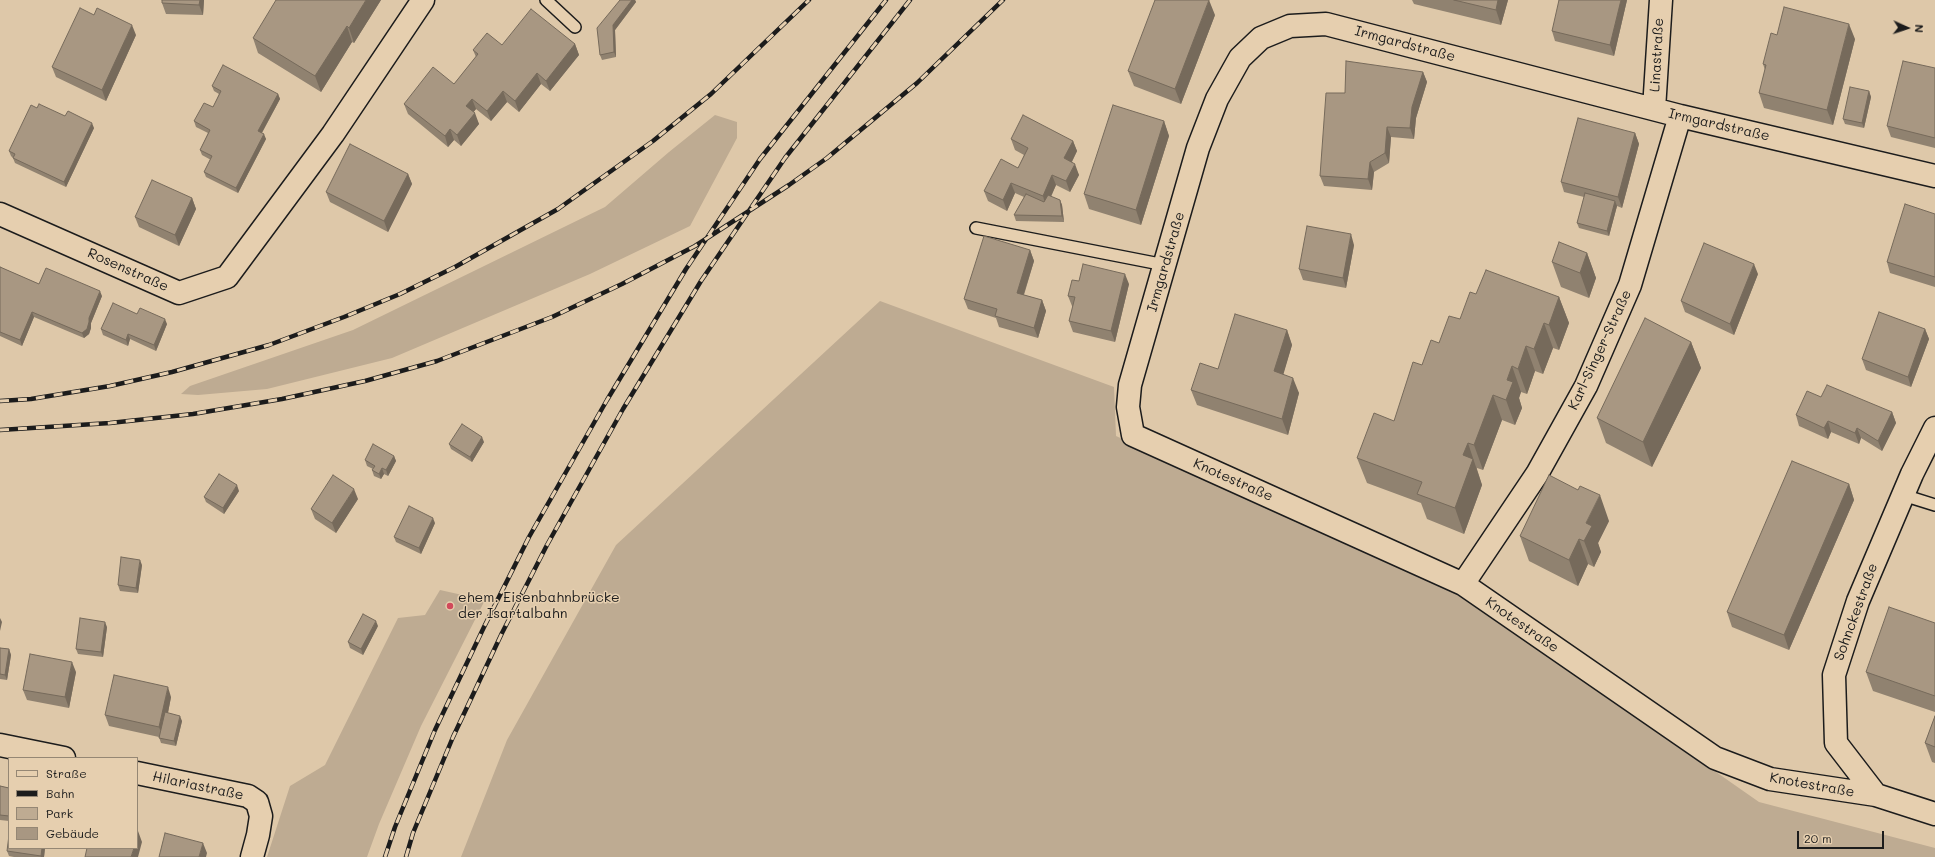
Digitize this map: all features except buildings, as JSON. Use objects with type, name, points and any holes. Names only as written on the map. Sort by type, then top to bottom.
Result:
[{"type":"street","name":"Rosenstraße","points":[[0,214],[179,293],[227,277],[333,134],[423,0]]},
{"type":"street","name":"Linastraße","points":[[1654,109],[1661,0]]},
{"type":"street","name":"Irmgardstraße","points":[[1128,407],[1130,385],[1198,148],[1217,100],[1240,58],[1260,38],[1290,26],[1326,24],[1680,116],[1935,176]]},
{"type":"street","name":"Karl-Singer-Straße","points":[[1463,584],[1537,474],[1586,386],[1630,286],[1680,116]]},
{"type":"street","name":"Knotestraße","points":[[1128,407],[1132,435],[1463,584],[1715,758],[1770,779],[1876,795],[1935,814]]},
{"type":"street","name":"Sohnckestraße","points":[[1876,795],[1836,743],[1834,675],[1858,601],[1903,495],[1935,428]]},
{"type":"street","points":[[0,745],[59,757]]},
{"type":"street","name":"Hilariastraße","points":[[138,773],[248,796],[257,802],[261,816],[252,857]]},
{"type":"lane","points":[[546,0],[576,27]]},
{"type":"lane","points":[[976,228],[1165,265]]},
{"type":"lane","points":[[1903,495],[1935,505]]},
{"type":"green space","points":[[715,115],[737,122],[737,138],[690,226],[590,274],[392,358],[267,389],[198,395],[181,394],[190,386],[353,330],[605,207]]},
{"type":"green space","points":[[880,301],[1114,387],[1116,436],[1464,596],[1759,802],[1935,848],[1935,857],[461,857],[507,740],[616,545]]},
{"type":"green space","points":[[440,590],[485,600],[421,726],[379,824],[367,857],[267,857],[290,786],[325,765],[398,618],[425,615]]},
{"type":"railway","points":[[0,401],[31,399],[110,386],[172,372],[269,345],[400,294],[455,267],[558,209],[653,141],[711,94],[809,0]]},
{"type":"railway","points":[[385,857],[395,827],[435,730],[484,627],[529,537],[607,400],[686,269],[760,159],[886,0]]},
{"type":"railway","points":[[406,857],[413,833],[453,737],[502,633],[547,545],[623,409],[701,281],[785,158],[910,0]]},
{"type":"railway","points":[[0,430],[110,423],[193,414],[282,399],[365,381],[437,361],[552,317],[622,284],[695,246],[789,185],[827,158],[917,83],[1003,0]]},
{"type":"place","name":"ehem. Eisenbahnbrücke der Isartalbahn","points":[[450,606]]}]
